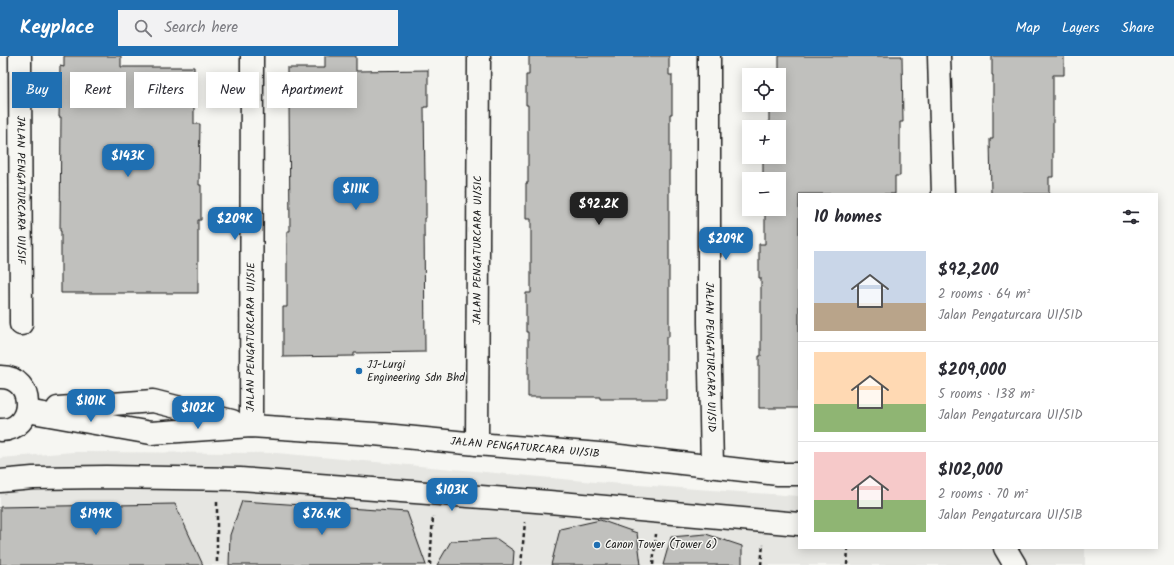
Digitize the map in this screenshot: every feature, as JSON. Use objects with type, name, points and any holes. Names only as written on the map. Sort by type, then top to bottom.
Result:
[{"type":"street","name":"JALAN PENGATURCARA U1/51F","points":[[20,56],[21,324]]},
{"type":"street","name":"JALAN PENGATURCARA U1/51E","points":[[251,426],[252,56]]},
{"type":"street","name":"JALAN PENGATURCARA U1/51C","points":[[477,444],[479,56]]},
{"type":"street","name":"JALAN PENGATURCARA U1/51D","points":[[709,56],[709,323],[712,466]]},
{"type":"street","points":[[938,56],[943,193]]},
{"type":"street","points":[[0,377],[13,380],[20,385],[26,392],[28,402],[27,411],[24,418],[10,429],[0,430]]},
{"type":"street","name":"JALAN PENGATURCARA U1/51B","points":[[27,411],[153,401],[251,426]]},
{"type":"street","name":"JALAN PENGATURCARA U1/51B","points":[[27,411],[151,433],[251,426],[374,434],[611,455],[778,474],[798,474]]},
{"type":"street","points":[[0,481],[33,478],[106,477],[252,480],[527,500],[798,524]]},
{"type":"street","points":[[1006,549],[1015,565]]},
{"type":"path","points":[[217,565],[218,479]]},
{"type":"path","points":[[521,565],[527,500]]},
{"type":"path","points":[[654,565],[657,520],[656,511]]},
{"type":"path","points":[[430,565],[433,513]]},
{"type":"path","points":[[847,565],[848,549]]},
{"type":"shaded area","points":[[73,452],[277,453],[595,482],[798,496],[798,549],[1085,549],[1085,565],[0,565],[0,458]]},
{"type":"building","points":[[64,56],[121,56],[121,67],[194,67],[194,72],[134,72],[134,108],[194,108],[194,124],[200,124],[199,185],[201,185],[201,220],[198,220],[198,293],[61,293],[61,117],[59,117],[59,108],[62,108],[62,72],[60,72],[60,66],[64,67]]},
{"type":"building","points":[[325,56],[356,56],[356,71],[428,70],[428,107],[424,107],[426,180],[426,218],[424,218],[425,352],[354,353],[354,356],[283,357],[283,307],[287,307],[287,231],[290,231],[289,108],[357,108],[357,72],[287,72],[287,68],[325,68]]},
{"type":"building","points":[[529,56],[669,56],[669,75],[672,75],[672,114],[670,114],[669,337],[666,337],[666,399],[528,397],[528,332],[526,332],[526,293],[531,293],[531,219],[526,219],[526,183],[528,183],[528,105],[526,105],[526,75],[529,75]]},
{"type":"building","points":[[779,56],[902,56],[903,122],[900,122],[900,176],[895,176],[895,193],[798,193],[798,408],[759,408],[761,278],[759,278],[759,244],[765,244],[765,216],[786,216],[786,172],[763,172],[763,164],[786,164],[786,120],[769,120],[769,112],[786,112],[786,68],[779,68]]},
{"type":"building","points":[[992,56],[1064,56],[1064,75],[1053,75],[1053,177],[1049,177],[1049,193],[991,193],[990,139],[993,139]]},
{"type":"building","points":[[242,501],[407,512],[426,565],[229,565],[230,535]]},
{"type":"building","points":[[175,504],[203,565],[0,565],[0,507]]},
{"type":"building","name":"Canon Tower (Tower 6)","points":[[600,520],[637,533],[641,565],[551,565],[560,529]]},
{"type":"building","points":[[706,534],[742,546],[742,565],[663,565],[671,537]]},
{"type":"building","points":[[497,539],[514,551],[513,565],[437,565],[451,541]]},
{"type":"place","name":"JJ-Lurgi Engineering Sdn Bhd","points":[[359,371]]},
{"type":"place","name":"Canon Tower (Tower 6)","points":[[597,545]]}]
